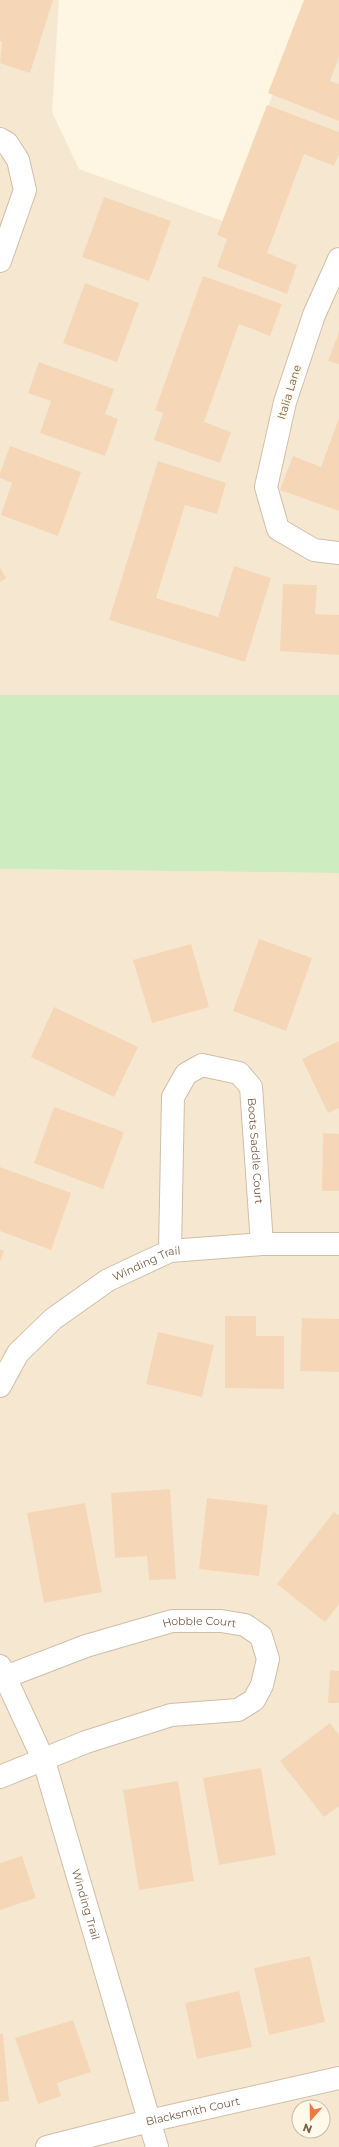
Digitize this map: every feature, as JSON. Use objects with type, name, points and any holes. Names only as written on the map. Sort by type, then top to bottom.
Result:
[{"type":"street","points":[[0,139],[7,143],[18,160],[25,190],[0,261]]},
{"type":"street","name":"Italia Lane","points":[[339,259],[314,315],[285,402],[266,487],[278,529],[314,550],[339,553]]},
{"type":"street","name":"Boots Saddle Court","points":[[170,1251],[173,1097],[186,1074],[202,1065],[239,1073],[251,1087],[262,1244]]},
{"type":"street","name":"Winding Trail","points":[[0,1386],[18,1353],[53,1319],[108,1280],[170,1251],[262,1244],[339,1244]]},
{"type":"street","name":"Hobble Court","points":[[0,1777],[86,1742],[171,1715],[238,1710],[254,1700],[262,1685],[268,1659],[261,1636],[245,1625],[221,1621],[172,1620],[1,1674]]},
{"type":"street","name":"Winding Trail","points":[[1,1674],[44,1760],[156,2147]]},
{"type":"street","name":"Blacksmith Court","points":[[47,2147],[149,2121],[339,2078]]},
{"type":"shaded area","points":[[0,0],[59,0],[52,112],[79,169],[228,223],[305,0],[339,0],[339,695],[0,695]]},
{"type":"shaded area","points":[[0,869],[339,873],[339,2147],[0,2147]]},
{"type":"green space","points":[[0,695],[339,695],[339,873],[0,869]]},
{"type":"building","points":[[0,0],[53,0],[30,73],[0,63],[2,42],[0,41]]},
{"type":"building","points":[[304,0],[339,0],[339,57],[330,81],[339,84],[339,121],[268,93]]},
{"type":"building","points":[[267,105],[339,132],[339,154],[334,166],[304,154],[267,253],[297,265],[287,294],[217,267],[227,239],[217,235]]},
{"type":"building","points":[[104,197],[171,221],[149,281],[82,257]]},
{"type":"building","points":[[203,276],[282,304],[270,336],[239,324],[204,422],[231,432],[220,463],[154,440],[163,413],[155,410]]},
{"type":"building","points":[[85,283],[139,303],[117,362],[63,343]]},
{"type":"building","points":[[339,332],[339,364],[328,361]]},
{"type":"building","points":[[39,362],[114,389],[105,414],[118,419],[105,456],[40,433],[51,401],[28,393]]},
{"type":"building","points":[[339,418],[339,511],[280,490],[293,456],[321,467]]},
{"type":"building","points":[[10,446],[81,472],[58,536],[1,515],[12,483],[0,478],[0,473]]},
{"type":"building","points":[[158,461],[226,483],[217,514],[185,505],[156,598],[218,617],[234,566],[271,578],[245,662],[109,620]]},
{"type":"building","points":[[0,567],[6,578],[0,582]]},
{"type":"building","points":[[283,584],[317,585],[315,614],[339,615],[339,655],[280,651]]},
{"type":"building","points":[[259,939],[312,958],[286,1031],[233,1011]]},
{"type":"building","points":[[191,944],[209,1007],[152,1023],[133,960]]},
{"type":"building","points":[[54,1007],[138,1047],[114,1097],[31,1057]]},
{"type":"building","points":[[339,1041],[339,1108],[328,1113],[302,1059]]},
{"type":"building","points":[[54,1107],[124,1132],[103,1189],[34,1163]]},
{"type":"building","points":[[323,1133],[339,1134],[339,1191],[322,1191]]},
{"type":"building","points":[[0,1167],[71,1193],[51,1250],[0,1231]]},
{"type":"building","points":[[0,1249],[4,1251],[0,1262]]},
{"type":"building","points":[[225,1316],[256,1316],[256,1336],[284,1336],[284,1389],[225,1388]]},
{"type":"building","points":[[302,1318],[339,1319],[339,1372],[300,1371]]},
{"type":"building","points":[[158,1332],[214,1345],[202,1397],[146,1384]]},
{"type":"building","points":[[170,1489],[176,1579],[149,1580],[147,1556],[115,1558],[111,1493]]},
{"type":"building","points":[[207,1498],[268,1505],[259,1576],[199,1569]]},
{"type":"building","points":[[85,1503],[102,1592],[44,1603],[27,1513]]},
{"type":"building","points":[[334,1512],[339,1516],[339,1604],[325,1622],[277,1584]]},
{"type":"building","points":[[330,1670],[339,1671],[339,1703],[328,1703]]},
{"type":"building","points":[[330,1723],[339,1735],[339,1806],[324,1817],[280,1761]]},
{"type":"building","points":[[261,1768],[276,1855],[219,1865],[203,1778]]},
{"type":"building","points":[[178,1781],[194,1881],[139,1890],[123,1790]]},
{"type":"building","points":[[22,1856],[36,1898],[0,1910],[0,1863]]},
{"type":"building","points":[[310,1956],[325,2022],[269,2035],[254,1968]]},
{"type":"building","points":[[239,1991],[252,2047],[197,2059],[185,2003]]},
{"type":"building","points":[[73,2020],[91,2072],[57,2083],[61,2096],[38,2104],[15,2038]]},
{"type":"building","points":[[0,2034],[3,2034],[9,2101],[0,2102]]}]
